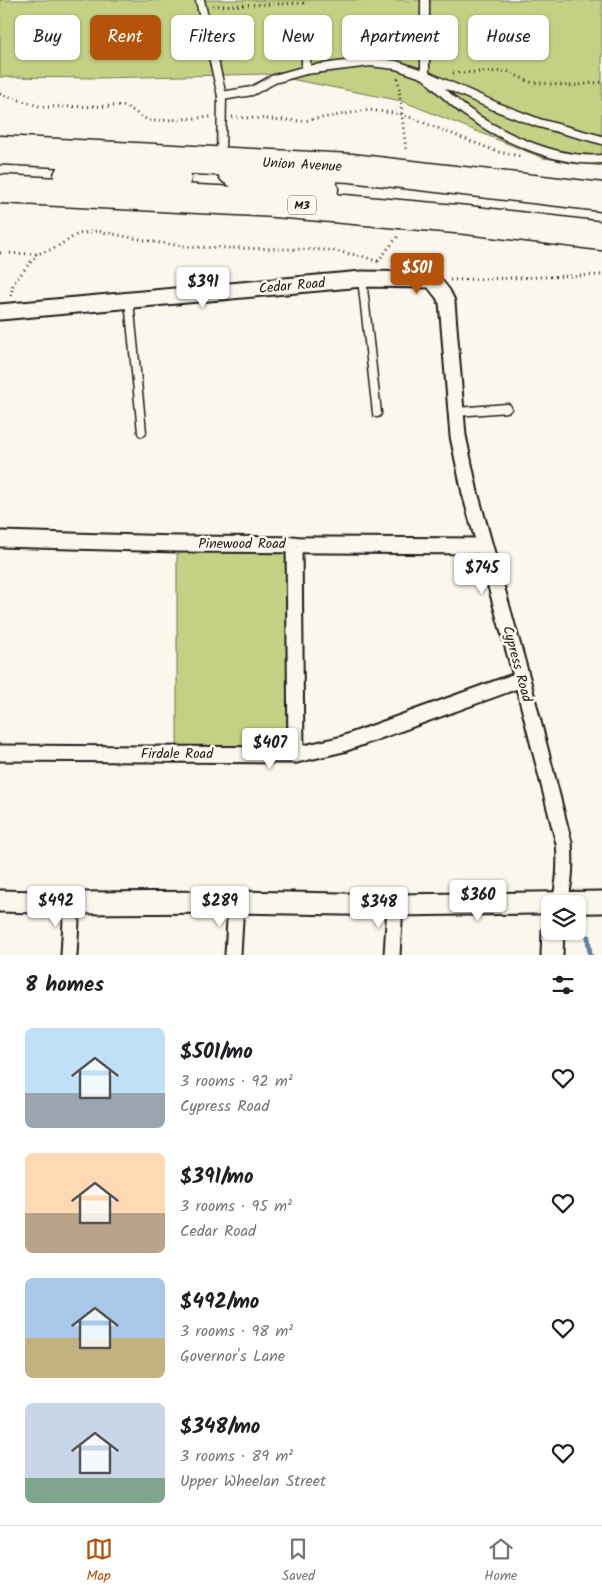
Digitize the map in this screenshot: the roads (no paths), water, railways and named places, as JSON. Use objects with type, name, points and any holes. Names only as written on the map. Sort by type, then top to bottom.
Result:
[{"type":"highway","name":"Union Avenue","points":[[0,150],[351,168],[602,197]]},
{"type":"highway","points":[[4,189],[41,180],[88,175],[194,177],[210,171],[221,161],[235,173],[247,178],[314,187],[431,209],[467,220]]},
{"type":"highway","name":"M3","points":[[4,189],[276,203],[467,220],[602,236]]},
{"type":"main road","points":[[0,901],[395,905],[541,903]]},
{"type":"main road","points":[[586,902],[602,902]]},
{"type":"main road","points":[[552,955],[553,940]]},
{"type":"street","name":"Cedar Road","points":[[4,312],[362,279],[432,280]]},
{"type":"street","name":"Cypress Road","points":[[432,280],[444,294],[447,302],[458,436],[470,493],[522,679],[564,843],[566,861],[565,883],[562,895]]},
{"type":"street","name":"Pinewood Road","points":[[0,539],[484,546]]},
{"type":"street","points":[[294,544],[296,755]]},
{"type":"street","name":"Firdale Road","points":[[0,753],[296,755],[343,744],[522,679]]},
{"type":"street","points":[[234,955],[236,902]]},
{"type":"street","points":[[69,955],[72,903]]},
{"type":"street","points":[[392,955],[395,905]]},
{"type":"lane","points":[[425,0],[425,75],[464,111],[503,134],[545,151],[588,160],[602,159]]},
{"type":"lane","points":[[201,3],[222,96],[221,161]]},
{"type":"lane","points":[[306,60],[306,70]]},
{"type":"lane","points":[[222,96],[252,91],[274,80],[306,70],[370,62],[396,65],[425,75],[497,107],[539,123],[602,140]]},
{"type":"lane","points":[[362,279],[377,413]]},
{"type":"lane","points":[[129,301],[142,432]]},
{"type":"lane","points":[[456,412],[507,408]]},
{"type":"waterway","points":[[588,937],[590,955]]}]
